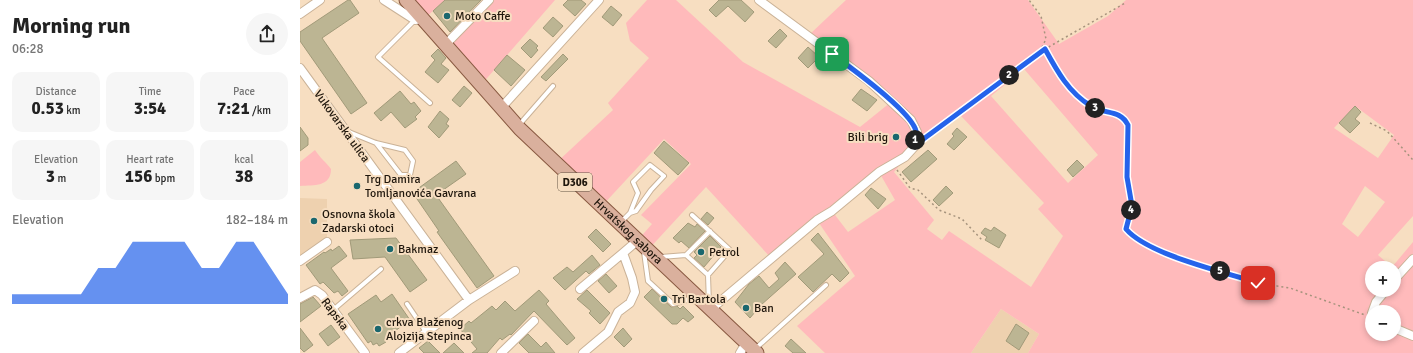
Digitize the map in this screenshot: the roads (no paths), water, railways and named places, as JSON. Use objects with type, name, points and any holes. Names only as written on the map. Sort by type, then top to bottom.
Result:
[{"type":"main road","name":"Hrvatskog sabora","points":[[406,0],[420,20],[446,44],[517,126],[710,310],[749,350]]},
{"type":"street","points":[[300,14],[320,0]]},
{"type":"street","points":[[384,0],[420,20]]},
{"type":"street","points":[[446,44],[489,0]]},
{"type":"street","points":[[501,108],[599,0]]},
{"type":"street","points":[[710,310],[811,225],[832,211],[879,172],[905,157],[914,146],[917,132],[911,120],[869,81],[759,0]]},
{"type":"street","name":"Vukovarska ulica","points":[[300,68],[469,300]]},
{"type":"street","points":[[300,261],[327,242]]},
{"type":"street","points":[[580,289],[623,253],[640,244]]},
{"type":"street","points":[[583,353],[608,332],[618,312],[630,303],[635,292],[632,278],[623,253]]},
{"type":"street","points":[[1401,272],[1413,259]]},
{"type":"street","points":[[399,353],[469,300],[514,271]]},
{"type":"street","name":"Rapska","points":[[300,298],[315,290],[322,296],[365,353]]},
{"type":"street","points":[[501,353],[534,321]]},
{"type":"street","points":[[1401,331],[1413,336]]},
{"type":"lane","points":[[420,20],[378,57],[430,103]]},
{"type":"lane","points":[[517,126],[553,86]]},
{"type":"lane","points":[[345,130],[376,143],[405,150],[413,161],[410,174],[400,174],[376,143]]},
{"type":"lane","points":[[619,224],[630,213],[638,193],[633,182],[650,165],[664,176],[651,190],[636,211],[630,213]]},
{"type":"lane","points":[[692,215],[730,250],[708,275]]},
{"type":"lane","points":[[654,257],[686,255],[710,230]]},
{"type":"lane","points":[[640,244],[648,281],[672,304],[697,298]]},
{"type":"lane","points":[[686,255],[708,275],[710,310]]},
{"type":"lane","points":[[333,310],[381,269]]},
{"type":"lane","points":[[749,350],[826,285]]},
{"type":"lane","points":[[407,304],[426,332]]},
{"type":"place","name":"Moto Caffe","points":[[447,16]]},
{"type":"place","name":"Bili brig","points":[[896,137]]},
{"type":"place","name":"Trg Damira Tomljanovića Gavrana","points":[[357,186]]},
{"type":"place","name":"Osnovna škola Zadarski otoci","points":[[314,221]]},
{"type":"place","name":"Bakmaz","points":[[390,249]]},
{"type":"place","name":"Petrol","points":[[701,252]]},
{"type":"place","name":"Tri Bartola","points":[[664,299]]},
{"type":"place","name":"Ban","points":[[746,308]]},
{"type":"place","name":"crkva Blaženog Alojzija Stepinca","points":[[378,329]]}]
